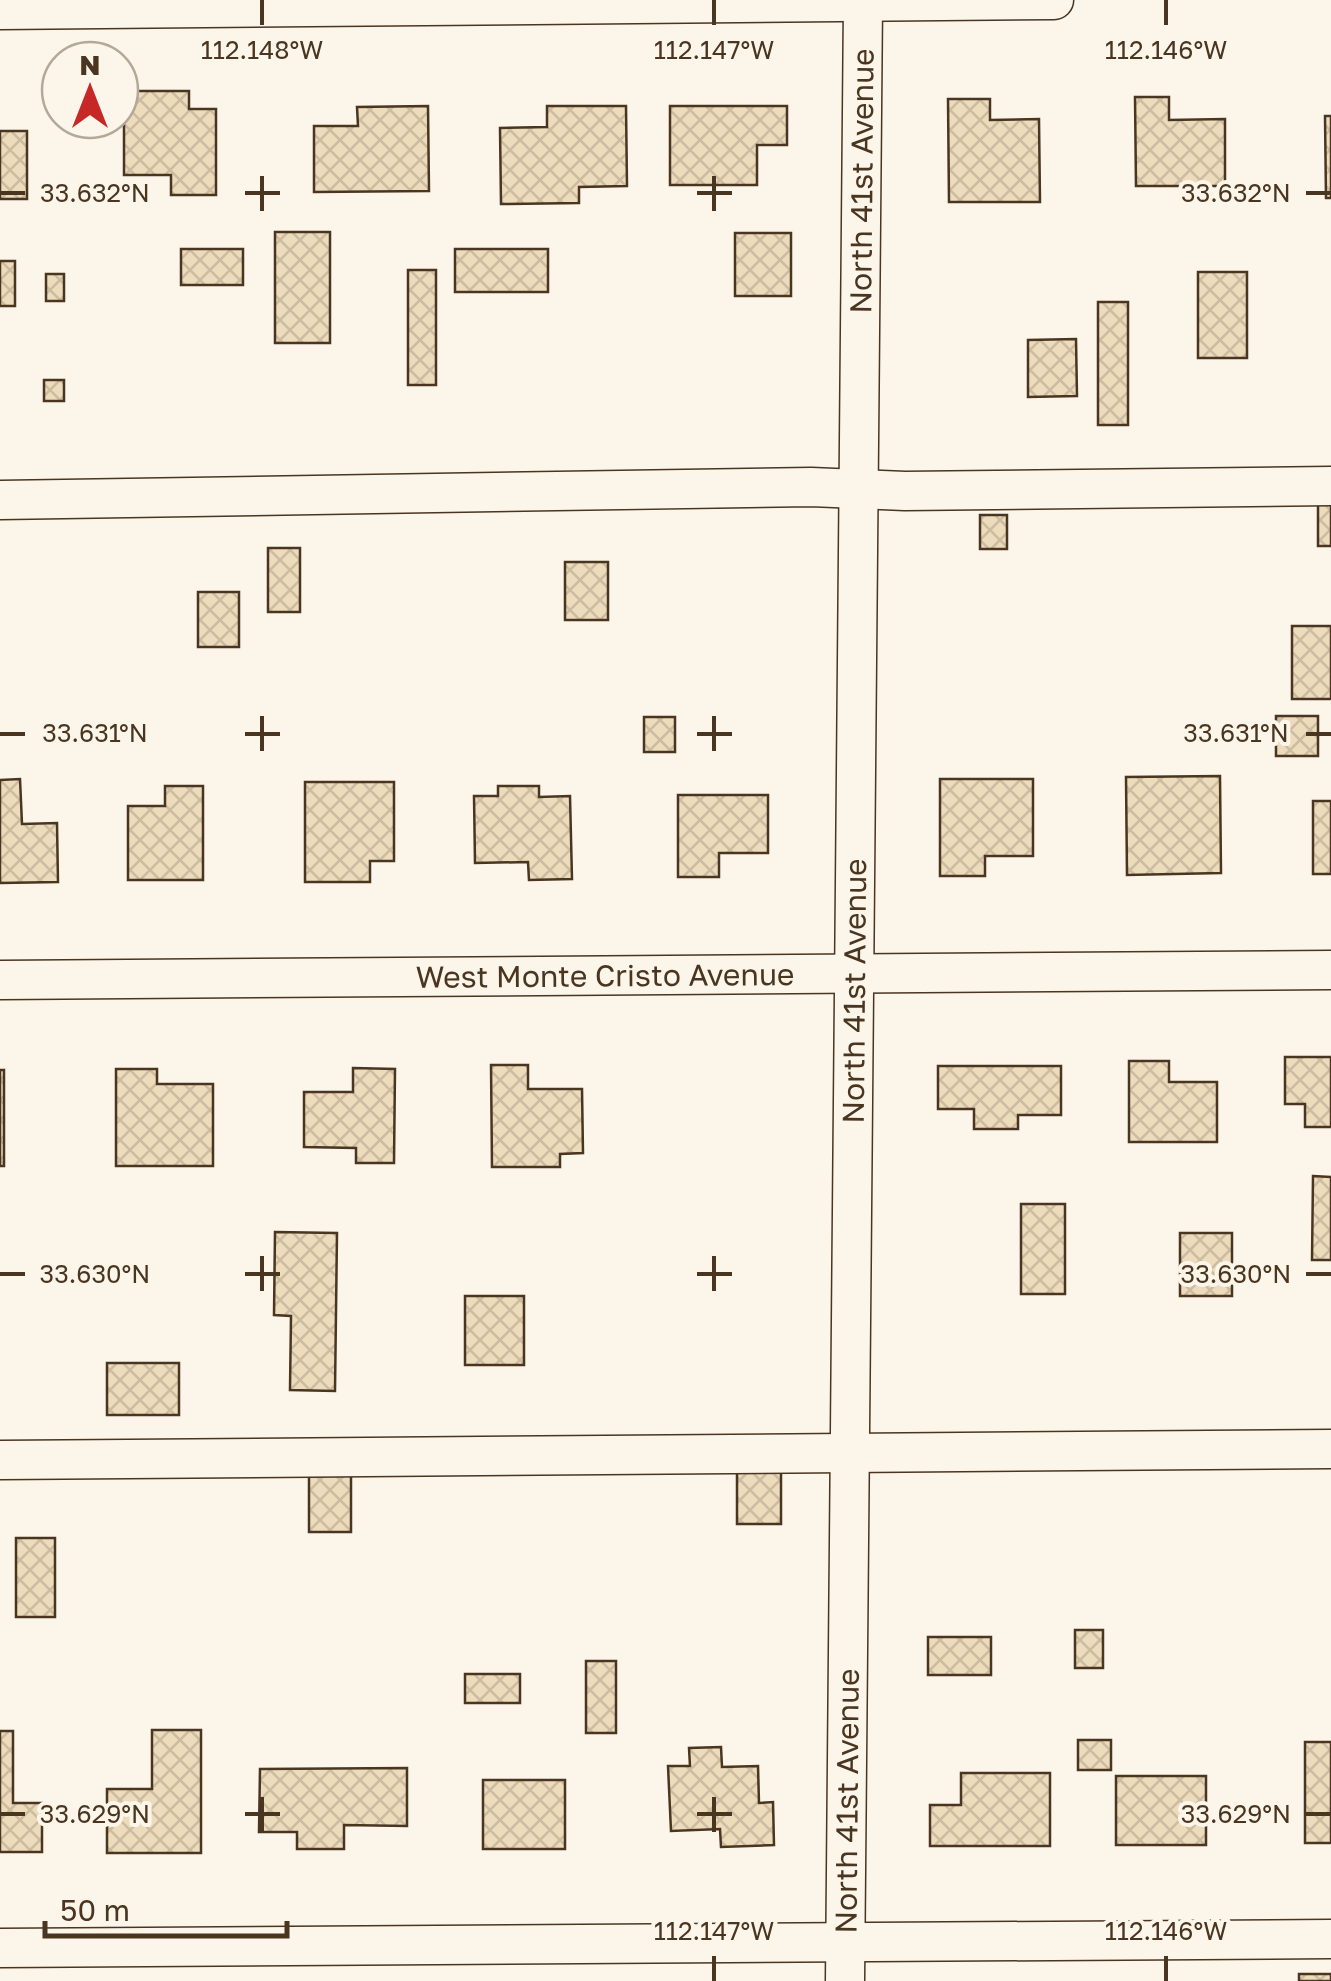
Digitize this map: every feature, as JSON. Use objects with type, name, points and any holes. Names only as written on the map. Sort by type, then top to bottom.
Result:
[{"type":"street","points":[[0,10],[1054,0]]},
{"type":"street","name":"North 41st Avenue","points":[[845,1981],[863,2]]},
{"type":"street","points":[[0,500],[1331,486]]},
{"type":"street","name":"West Monte Cristo Avenue","points":[[0,980],[1331,970]]},
{"type":"street","points":[[0,1460],[1331,1449]]},
{"type":"street","points":[[0,1948],[1331,1940]]},
{"type":"building","points":[[140,91],[189,91],[189,109],[216,109],[216,195],[171,195],[171,175],[124,175],[124,140],[140,140]]},
{"type":"building","points":[[1135,97],[1169,97],[1169,120],[1225,119],[1225,186],[1136,186]]},
{"type":"building","points":[[948,99],[990,99],[990,120],[1039,119],[1040,202],[949,202]]},
{"type":"building","points":[[428,106],[429,191],[314,192],[314,126],[358,126],[357,107]]},
{"type":"building","points":[[547,106],[626,106],[627,186],[579,187],[579,203],[501,204],[500,128],[547,127]]},
{"type":"building","points":[[670,106],[787,106],[787,145],[757,145],[757,185],[670,185]]},
{"type":"building","points":[[1325,116],[1331,116],[1331,198],[1326,198]]},
{"type":"building","points":[[0,131],[27,131],[27,199],[0,199]]},
{"type":"building","points":[[275,232],[330,232],[330,343],[275,343]]},
{"type":"building","points":[[735,233],[791,233],[791,296],[735,296]]},
{"type":"building","points":[[181,249],[243,249],[243,285],[181,285]]},
{"type":"building","points":[[455,249],[548,249],[548,292],[455,292]]},
{"type":"building","points":[[0,261],[15,261],[15,306],[0,306]]},
{"type":"building","points":[[408,270],[436,270],[436,385],[408,385]]},
{"type":"building","points":[[1198,272],[1247,272],[1247,358],[1198,358]]},
{"type":"building","points":[[46,274],[64,274],[64,301],[46,301]]},
{"type":"building","points":[[1098,302],[1128,302],[1128,425],[1098,425]]},
{"type":"building","points":[[1076,339],[1077,396],[1028,397],[1028,340]]},
{"type":"building","points":[[44,380],[64,380],[64,401],[44,401]]},
{"type":"building","points":[[1318,500],[1331,500],[1331,546],[1318,546]]},
{"type":"building","points":[[980,515],[1007,515],[1007,549],[980,549]]},
{"type":"building","points":[[268,548],[300,548],[300,612],[268,612]]},
{"type":"building","points":[[565,562],[608,562],[608,620],[565,620]]},
{"type":"building","points":[[198,592],[239,592],[239,647],[198,647]]},
{"type":"building","points":[[1292,626],[1331,626],[1331,699],[1292,699]]},
{"type":"building","points":[[1276,716],[1318,716],[1318,756],[1276,756]]},
{"type":"building","points":[[644,717],[675,717],[675,752],[644,752]]},
{"type":"building","points":[[1220,776],[1221,873],[1127,875],[1126,777]]},
{"type":"building","points":[[20,779],[22,824],[57,823],[58,882],[0,883],[0,780]]},
{"type":"building","points":[[940,779],[1033,779],[1033,856],[985,856],[985,876],[940,876]]},
{"type":"building","points":[[305,782],[394,782],[394,861],[370,861],[370,882],[305,882]]},
{"type":"building","points":[[165,786],[203,786],[203,880],[128,880],[128,806],[165,806]]},
{"type":"building","points":[[498,786],[539,786],[539,797],[570,796],[572,879],[529,880],[528,862],[475,863],[474,796],[498,796]]},
{"type":"building","points":[[678,795],[768,795],[768,853],[719,853],[719,877],[678,877]]},
{"type":"building","points":[[1313,801],[1331,801],[1331,874],[1313,874]]},
{"type":"building","points":[[1285,1057],[1331,1057],[1331,1127],[1305,1127],[1305,1104],[1285,1104]]},
{"type":"building","points":[[1129,1061],[1169,1061],[1169,1082],[1217,1082],[1217,1142],[1129,1142]]},
{"type":"building","points":[[491,1065],[528,1065],[528,1089],[582,1089],[583,1153],[560,1154],[560,1167],[492,1167]]},
{"type":"building","points":[[938,1066],[1061,1066],[1061,1115],[1018,1115],[1018,1129],[974,1129],[974,1109],[938,1109]]},
{"type":"building","points":[[353,1068],[395,1069],[394,1163],[356,1163],[356,1148],[304,1147],[304,1092],[353,1092]]},
{"type":"building","points":[[116,1069],[157,1069],[157,1084],[213,1084],[213,1166],[116,1166]]},
{"type":"building","points":[[0,1070],[4,1070],[4,1166],[0,1166]]},
{"type":"building","points":[[1313,1176],[1331,1177],[1331,1260],[1312,1260]]},
{"type":"building","points":[[1021,1204],[1065,1204],[1065,1294],[1021,1294]]},
{"type":"building","points":[[275,1232],[337,1233],[335,1391],[290,1390],[291,1316],[274,1315]]},
{"type":"building","points":[[1180,1233],[1232,1233],[1232,1296],[1180,1296]]},
{"type":"building","points":[[465,1296],[524,1296],[524,1365],[465,1365]]},
{"type":"building","points":[[107,1363],[179,1363],[179,1415],[107,1415]]},
{"type":"building","points":[[737,1470],[781,1470],[781,1524],[737,1524]]},
{"type":"building","points":[[309,1473],[351,1473],[351,1532],[309,1532]]},
{"type":"building","points":[[16,1538],[55,1538],[55,1617],[16,1617]]},
{"type":"building","points":[[1075,1630],[1103,1630],[1103,1668],[1075,1668]]},
{"type":"building","points":[[928,1637],[991,1637],[991,1675],[928,1675]]},
{"type":"building","points":[[586,1661],[616,1661],[616,1733],[586,1733]]},
{"type":"building","points":[[465,1674],[520,1674],[520,1703],[465,1703]]},
{"type":"building","points":[[152,1730],[201,1730],[201,1853],[107,1853],[107,1789],[152,1789]]},
{"type":"building","points":[[0,1731],[13,1731],[13,1803],[42,1803],[42,1852],[0,1852]]},
{"type":"building","points":[[1078,1740],[1111,1740],[1111,1770],[1078,1770]]},
{"type":"building","points":[[1305,1742],[1331,1742],[1331,1843],[1305,1843]]},
{"type":"building","points":[[721,1747],[722,1767],[758,1766],[759,1803],[773,1802],[774,1845],[721,1847],[720,1829],[671,1831],[668,1766],[690,1766],[689,1748]]},
{"type":"building","points":[[407,1768],[407,1826],[344,1825],[344,1849],[297,1849],[297,1832],[259,1832],[260,1769]]},
{"type":"building","points":[[961,1773],[1050,1773],[1050,1846],[930,1846],[930,1805],[961,1805]]},
{"type":"building","points":[[1116,1776],[1206,1776],[1206,1845],[1116,1845]]},
{"type":"building","points":[[483,1780],[565,1780],[565,1849],[483,1849]]},
{"type":"building","points":[[1299,1974],[1331,1974],[1331,1981],[1299,1981]]}]
